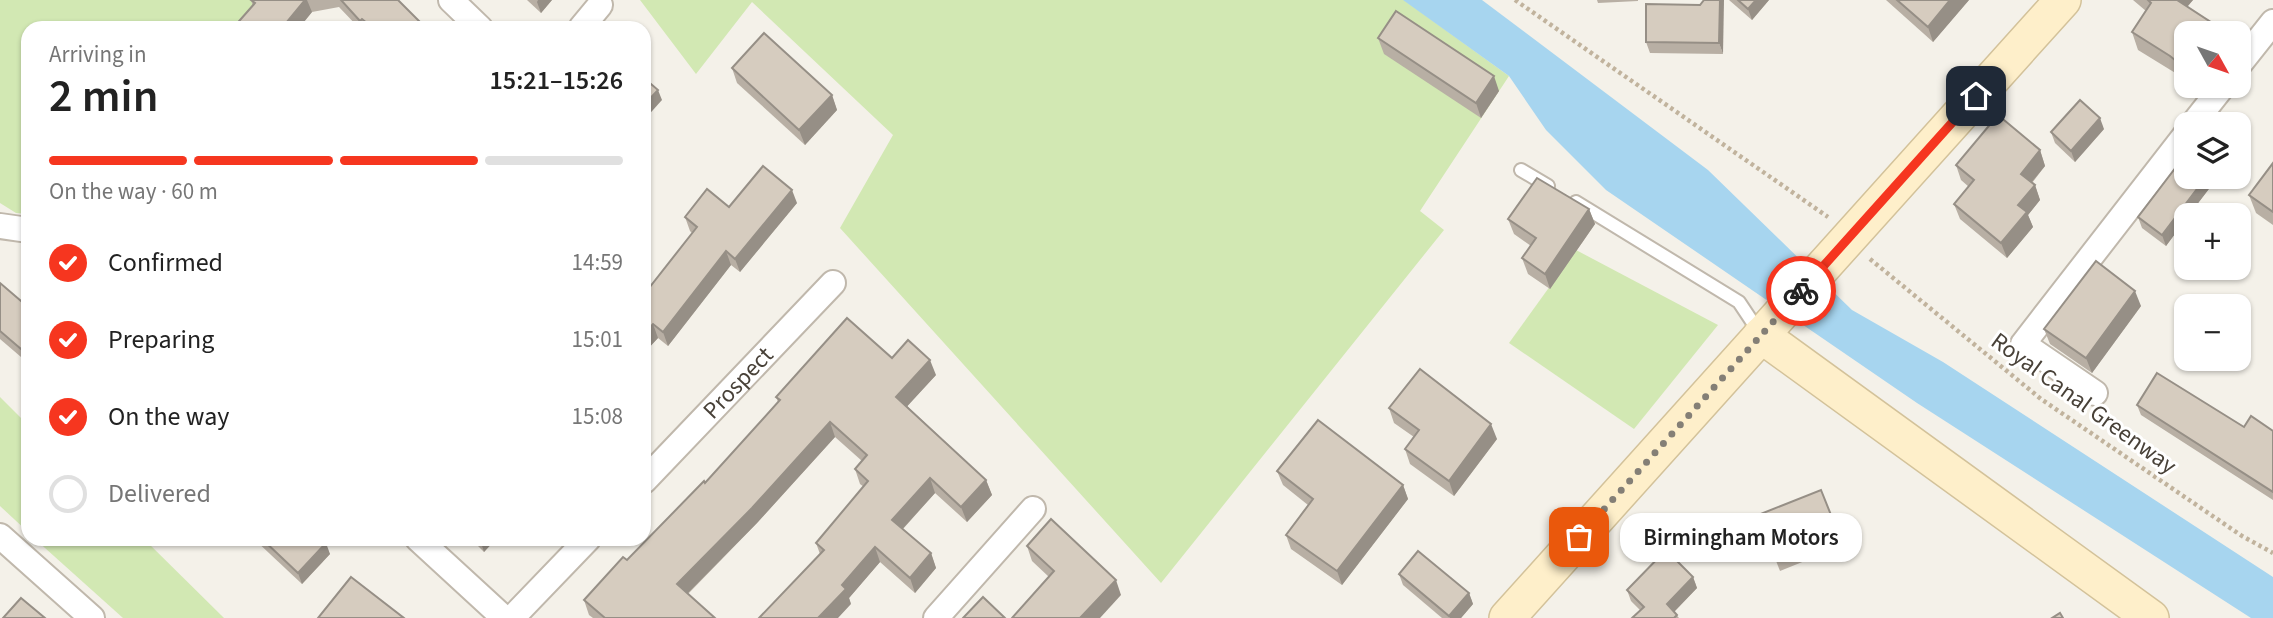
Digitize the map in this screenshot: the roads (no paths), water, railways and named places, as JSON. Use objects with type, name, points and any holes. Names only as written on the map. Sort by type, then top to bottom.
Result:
[{"type":"main road","points":[[1507,618],[2063,0]]},
{"type":"main road","points":[[1772,323],[2151,618]]},
{"type":"street","points":[[451,0],[473,21]]},
{"type":"street","points":[[587,21],[600,5]]},
{"type":"street","points":[[2251,50],[2273,22]]},
{"type":"street","points":[[2202,112],[2214,98]]},
{"type":"street","points":[[2095,393],[2023,344],[2174,149]]},
{"type":"street","points":[[0,226],[21,229]]},
{"type":"street","name":"Prospect","points":[[651,474],[833,283]]},
{"type":"street","points":[[936,618],[1033,509]]},
{"type":"street","points":[[0,536],[92,618]]},
{"type":"street","points":[[426,546],[504,618]]},
{"type":"street","points":[[513,618],[581,546]]},
{"type":"lane","points":[[1521,170],[1772,323]]},
{"type":"water","points":[[1403,0],[1482,0],[1708,170],[1852,310],[1943,362],[2273,577],[2273,618],[2251,618],[1917,403],[1606,190],[1546,130],[1509,76]]},
{"type":"place","name":"Birmingham Motors","points":[[1579,537]]}]
